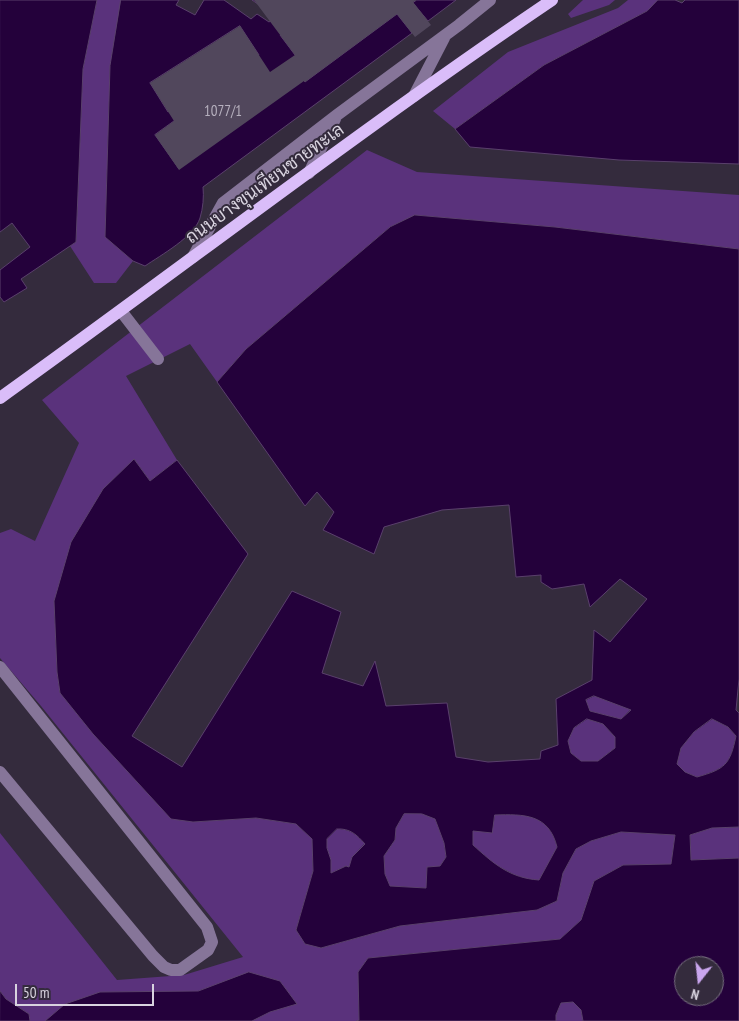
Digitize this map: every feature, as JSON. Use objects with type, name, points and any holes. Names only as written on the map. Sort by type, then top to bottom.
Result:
[{"type":"main road","name":"ถนนบางขุนเทียนชายทะเล","points":[[0,398],[414,96],[552,0]]},
{"type":"lane","points":[[192,259],[223,203],[490,0]]},
{"type":"lane","points":[[414,96],[445,36]]},
{"type":"lane","points":[[309,173],[337,115]]},
{"type":"lane","points":[[121,311],[158,359]]},
{"type":"lane","points":[[0,667],[206,927],[212,942],[208,950],[180,970],[164,967],[0,772]]},
{"type":"shaded area","points":[[0,0],[97,0],[83,69],[76,242],[21,279],[27,288],[4,302],[0,297],[0,270],[30,247],[12,223],[0,232]]},
{"type":"shaded area","points":[[97,0],[121,0],[110,66],[105,236],[133,261],[116,283],[94,283],[70,246],[76,242],[83,69]]},
{"type":"shaded area","points":[[121,0],[179,0],[176,5],[195,15],[204,0],[224,0],[251,19],[257,14],[269,22],[277,17],[252,0],[327,0],[280,35],[298,59],[291,64],[305,82],[397,14],[412,33],[203,187],[202,210],[197,225],[184,239],[145,266],[133,261],[105,237],[110,66]],"holes":[[[240,26],[259,55],[168,112],[150,83]],[[250,67],[259,80],[179,169],[155,135]]]},
{"type":"shaded area","points":[[417,0],[456,0],[428,21],[413,3]]},
{"type":"shaded area","points":[[583,0],[615,0],[609,5],[571,18],[568,14]]},
{"type":"shaded area","points":[[628,0],[658,0],[647,11],[544,65],[455,129],[433,111],[508,52],[618,8]]},
{"type":"shaded area","points":[[658,0],[675,0],[682,3],[685,0],[739,0],[739,164],[619,160],[470,147],[455,129],[544,65],[647,11]]},
{"type":"shaded area","points":[[367,150],[417,172],[739,195],[739,249],[555,227],[415,215],[390,227],[246,349],[217,382],[190,344],[126,376],[177,460],[150,481],[134,459],[54,601],[57,672],[60,693],[193,822],[256,818],[296,824],[312,839],[313,871],[296,930],[321,948],[400,926],[537,910],[557,901],[563,873],[576,849],[591,841],[621,832],[675,835],[671,864],[623,865],[594,881],[581,920],[560,939],[368,958],[358,972],[359,1020],[356,1021],[30,1021],[29,1014],[6,999],[0,991],[0,833],[117,980],[184,975],[243,957],[41,706],[0,658],[0,533],[11,529],[35,541],[79,443],[42,400]]},
{"type":"shaded area","points":[[415,215],[555,227],[739,249],[739,679],[736,710],[739,713],[739,827],[712,828],[690,835],[691,860],[739,858],[739,1021],[583,1021],[581,1010],[573,1002],[561,1003],[556,1015],[556,1021],[356,1021],[359,1020],[358,972],[368,958],[560,939],[581,920],[594,881],[623,865],[671,864],[675,835],[621,832],[591,841],[576,849],[563,873],[557,901],[537,910],[400,926],[321,948],[305,944],[296,930],[313,871],[312,839],[296,824],[256,818],[193,822],[171,819],[93,734],[60,693],[57,672],[54,601],[71,542],[103,489],[134,459],[150,481],[177,460],[248,554],[132,736],[182,767],[292,591],[341,612],[322,673],[363,686],[375,661],[386,706],[447,703],[456,757],[488,762],[540,759],[541,751],[558,745],[556,699],[592,680],[594,630],[610,642],[647,599],[620,579],[590,607],[584,584],[552,589],[541,582],[541,575],[516,577],[509,505],[442,510],[384,527],[374,554],[323,530],[334,512],[317,492],[305,506],[217,382],[246,349],[390,227]],"holes":[[[594,696],[631,710],[621,719],[590,711],[586,700]],[[587,719],[603,724],[615,737],[615,748],[598,761],[581,761],[571,753],[568,741],[574,728]],[[712,719],[728,727],[736,736],[731,754],[725,764],[714,771],[697,777],[685,772],[677,764],[681,748],[694,732]],[[404,814],[422,814],[435,819],[444,843],[446,857],[440,866],[427,867],[426,888],[390,886],[385,874],[384,856],[395,840],[396,828]],[[495,815],[525,816],[542,822],[553,836],[557,847],[539,880],[529,879],[503,869],[473,845],[473,831],[492,833]],[[337,829],[346,830],[353,833],[365,844],[352,857],[349,867],[346,866],[331,873],[331,860],[327,848],[327,839]]]},
{"type":"shaded area","points":[[594,696],[631,709],[621,719],[589,711],[586,700]]},
{"type":"shaded area","points":[[587,719],[603,724],[615,737],[615,748],[598,761],[581,761],[571,753],[568,741],[574,728]]},
{"type":"shaded area","points":[[712,719],[728,727],[736,736],[734,746],[729,759],[721,768],[697,777],[685,772],[677,764],[680,748],[694,732]]},
{"type":"shaded area","points":[[422,813],[435,819],[444,843],[446,857],[426,888],[390,886],[385,874],[384,856],[395,840],[396,828],[404,814]]},
{"type":"shaded area","points":[[495,815],[526,816],[542,822],[548,828],[557,847],[539,881],[522,879],[491,862],[473,845],[473,831]]},
{"type":"shaded area","points":[[739,827],[739,858],[691,860],[690,835],[712,828]]},
{"type":"shaded area","points":[[337,829],[353,833],[365,843],[352,857],[349,867],[346,866],[331,873],[331,860],[327,848],[327,839]]},
{"type":"shaded area","points":[[249,972],[280,981],[297,1004],[270,1012],[252,1021],[45,1021],[65,1004],[100,992],[198,991]]},
{"type":"shaded area","points":[[0,991],[6,999],[29,1014],[30,1021],[0,1021]]},
{"type":"shaded area","points":[[573,1002],[581,1010],[583,1021],[556,1021],[556,1015],[561,1003]]},
{"type":"building","points":[[254,0],[416,0],[413,2],[431,25],[415,37],[397,14],[305,82],[179,170],[155,135],[174,121],[150,83],[240,26],[270,72],[295,55]]}]
